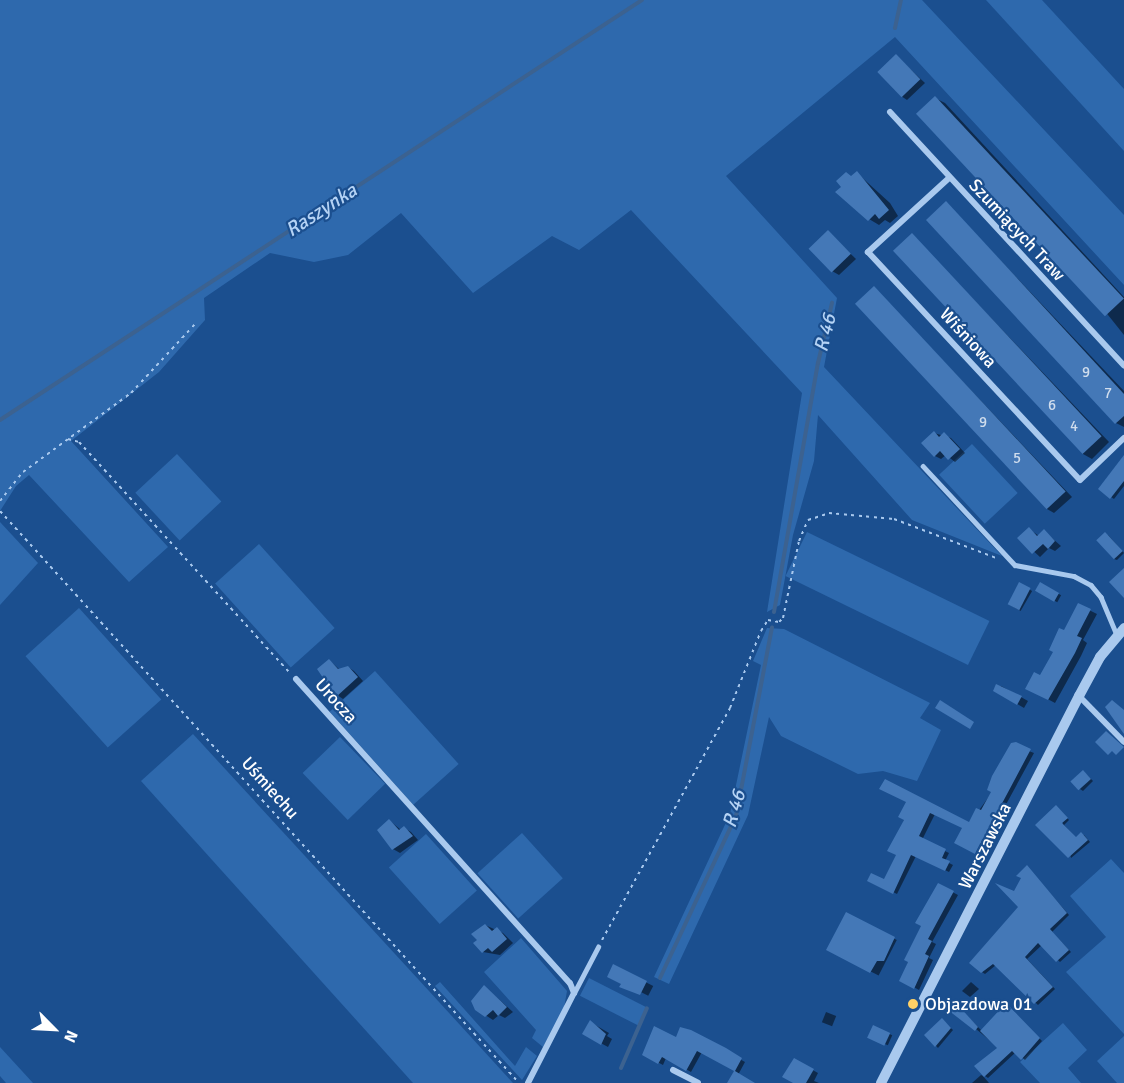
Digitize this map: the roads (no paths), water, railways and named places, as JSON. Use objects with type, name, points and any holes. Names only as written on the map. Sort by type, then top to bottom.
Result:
[{"type":"street","name":"Szumiących Traw","points":[[890,112],[1124,366]]},
{"type":"street","name":"Wiśniowa","points":[[949,177],[868,252],[1080,480],[1124,438]]},
{"type":"street","points":[[1120,631],[1124,644]]},
{"type":"street","name":"Warszawska","points":[[881,1083],[1079,696],[1120,631]]},
{"type":"street","name":"Urocza","points":[[296,679],[545,953],[574,993]]},
{"type":"street","points":[[1079,696],[1124,742]]},
{"type":"street","points":[[528,1083],[574,993]]},
{"type":"street","points":[[673,1070],[698,1083]]},
{"type":"lane","points":[[923,466],[1015,565],[1074,576],[1091,585],[1101,597],[1120,631]]},
{"type":"lane","points":[[574,993],[598,947]]},
{"type":"waterway","name":"Raszynka","points":[[0,420],[642,0]]},
{"type":"waterway","name":"R 46","points":[[895,28],[901,0]]},
{"type":"waterway","name":"R 46","points":[[774,612],[818,363],[832,303]]},
{"type":"waterway","name":"R 46","points":[[660,978],[736,816],[772,627]]},
{"type":"waterway","name":"R 46","points":[[621,1068],[647,1008]]},
{"type":"place","name":"Objazdowa 01","points":[[913,1004]]}]
